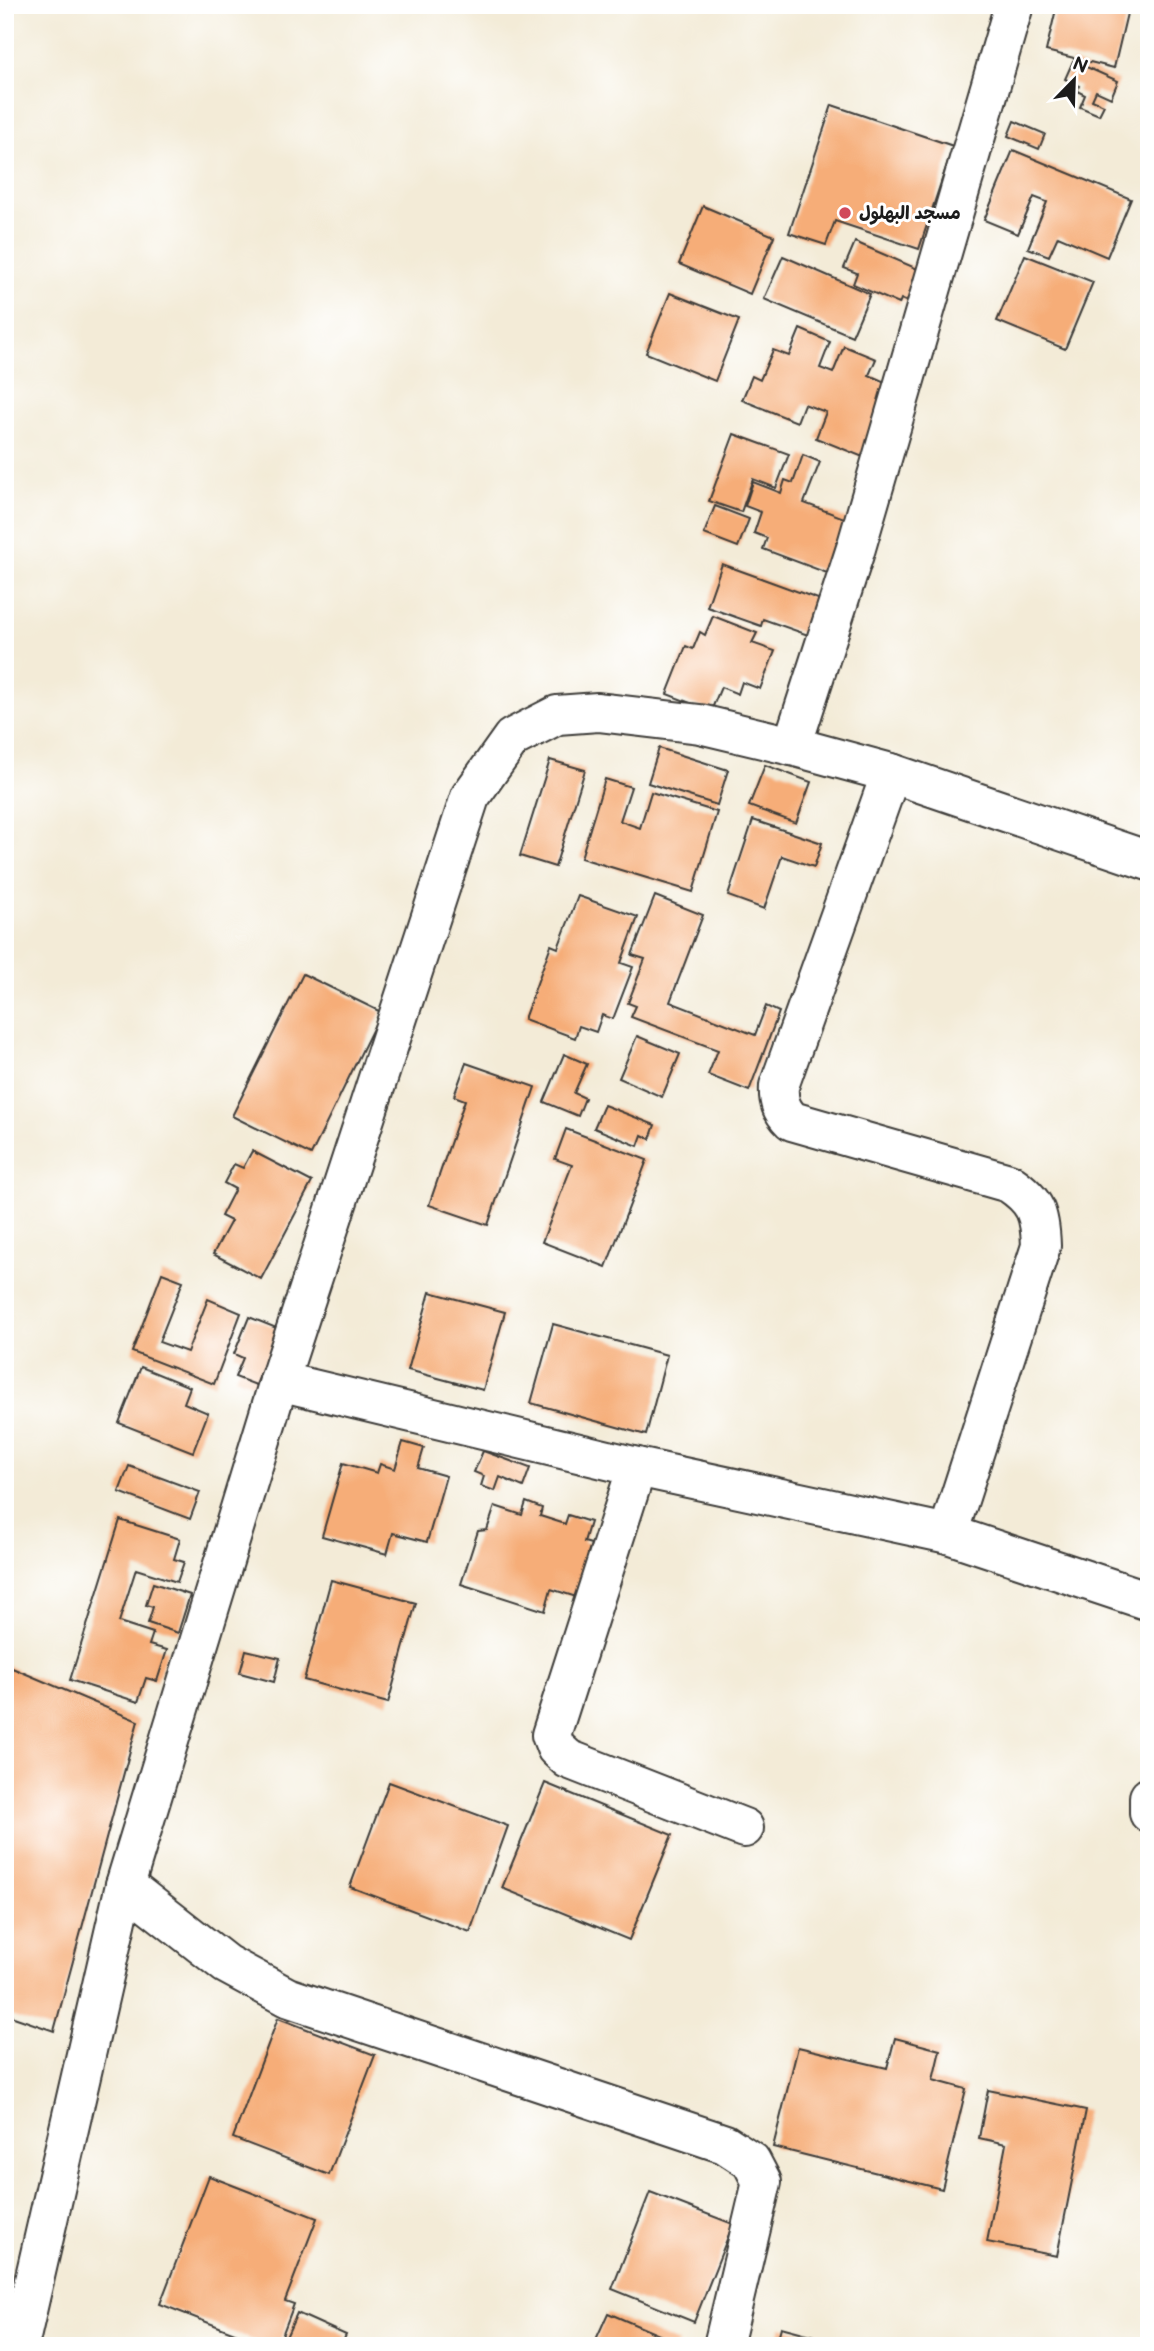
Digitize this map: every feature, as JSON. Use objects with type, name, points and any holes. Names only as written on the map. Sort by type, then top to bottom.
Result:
[{"type":"street","points":[[792,746],[856,548],[1014,5]]},
{"type":"street","points":[[19,2346],[125,1885],[279,1381],[470,797],[512,738],[557,715],[598,712],[700,724],[891,774],[1149,861]]},
{"type":"street","points":[[891,774],[779,1086],[778,1098],[783,1112],[792,1121],[1009,1183],[1028,1196],[1040,1222],[1041,1246],[948,1534]]},
{"type":"street","points":[[279,1381],[637,1467],[948,1534],[1149,1601]]},
{"type":"street","points":[[637,1467],[551,1735],[556,1748],[568,1759],[744,1828]]},
{"type":"street","points":[[1149,1797],[1149,1813]]},
{"type":"street","points":[[125,1885],[226,1964],[287,1997],[725,2144],[751,2161],[762,2182],[723,2346]]},
{"type":"building","points":[[1057,5],[1129,5],[1114,68],[1046,51]]},
{"type":"building","points":[[1073,61],[1118,81],[1111,98],[1096,91],[1092,100],[1104,105],[1099,115],[1080,107],[1085,95],[1077,91],[1079,86],[1065,79]]},
{"type":"building","points":[[832,105],[953,146],[919,249],[835,221],[826,245],[789,233]]},
{"type":"building","points":[[1014,121],[1045,134],[1039,149],[1008,136]]},
{"type":"building","points":[[1013,150],[1131,199],[1107,257],[1058,236],[1049,256],[1028,248],[1047,202],[1034,197],[1018,234],[984,220]]},
{"type":"building","points":[[703,206],[774,236],[750,294],[679,264]]},
{"type":"building","points":[[855,242],[927,273],[914,305],[901,299],[899,304],[853,284],[857,273],[844,268]]},
{"type":"building","points":[[1025,255],[1093,282],[1065,349],[997,321]]},
{"type":"building","points":[[783,256],[870,294],[852,336],[764,299]]},
{"type":"building","points":[[670,293],[739,320],[715,381],[646,353]]},
{"type":"building","points":[[800,329],[830,342],[820,368],[833,373],[844,346],[876,359],[869,375],[892,385],[863,457],[816,438],[826,412],[804,404],[797,422],[742,400],[752,376],[760,380],[773,350],[789,356]]},
{"type":"building","points":[[734,434],[789,454],[776,488],[753,479],[741,512],[709,501]]},
{"type":"building","points":[[803,455],[820,462],[804,503],[847,519],[827,573],[763,549],[767,538],[754,533],[761,512],[745,506],[753,482],[781,493],[785,480],[793,483]]},
{"type":"building","points":[[715,506],[749,519],[738,547],[704,534]]},
{"type":"building","points":[[722,564],[821,600],[808,635],[763,619],[761,626],[707,607]]},
{"type":"building","points":[[713,616],[757,633],[752,643],[775,651],[760,689],[742,682],[738,694],[721,687],[711,711],[667,694],[686,646],[693,649],[700,632],[705,635]]},
{"type":"building","points":[[659,748],[728,770],[717,805],[648,783]]},
{"type":"building","points":[[550,760],[585,770],[555,867],[520,856]]},
{"type":"building","points":[[765,765],[811,782],[796,823],[749,806]]},
{"type":"building","points":[[605,779],[631,787],[620,821],[640,828],[651,792],[717,812],[693,892],[581,858]]},
{"type":"building","points":[[753,820],[822,843],[814,867],[782,856],[764,909],[728,896]]},
{"type":"building","points":[[578,896],[638,917],[621,963],[633,967],[613,1019],[602,1015],[596,1032],[579,1026],[575,1038],[524,1019],[551,945],[558,948]]},
{"type":"building","points":[[655,896],[703,915],[670,1002],[755,1035],[766,1006],[779,1012],[749,1091],[708,1075],[718,1050],[631,1017],[636,1006],[628,1003],[645,959],[632,955]]},
{"type":"building","points":[[303,974],[381,1012],[311,1155],[232,1116]]},
{"type":"building","points":[[637,1036],[680,1054],[662,1097],[619,1078]]},
{"type":"building","points":[[564,1054],[587,1064],[574,1093],[585,1098],[578,1116],[544,1102]]},
{"type":"building","points":[[466,1063],[535,1087],[488,1225],[429,1205],[465,1100],[454,1096]]},
{"type":"building","points":[[604,1105],[655,1125],[650,1139],[642,1135],[638,1146],[594,1128]]},
{"type":"building","points":[[566,1129],[647,1160],[606,1267],[542,1242],[572,1165],[555,1159]]},
{"type":"building","points":[[252,1151],[312,1182],[261,1279],[213,1254],[231,1221],[221,1216],[235,1189],[224,1183],[234,1164],[243,1168]]},
{"type":"building","points":[[162,1273],[183,1281],[159,1342],[187,1352],[208,1299],[241,1313],[214,1384],[132,1352]]},
{"type":"building","points":[[430,1292],[505,1312],[483,1390],[408,1370]]},
{"type":"building","points":[[249,1317],[279,1329],[256,1385],[235,1377],[243,1358],[234,1354]]},
{"type":"building","points":[[553,1324],[667,1355],[646,1435],[531,1403]]},
{"type":"building","points":[[141,1367],[190,1387],[184,1403],[208,1413],[193,1452],[119,1423]]},
{"type":"building","points":[[403,1442],[424,1448],[418,1468],[446,1476],[427,1542],[393,1533],[387,1554],[322,1536],[343,1463],[377,1473],[380,1464],[395,1469]]},
{"type":"building","points":[[483,1451],[530,1468],[523,1487],[500,1477],[495,1491],[481,1486],[484,1476],[474,1472]]},
{"type":"building","points":[[129,1466],[200,1492],[190,1519],[119,1492]]},
{"type":"building","points":[[526,1502],[542,1508],[540,1516],[565,1524],[568,1515],[590,1522],[584,1542],[591,1544],[588,1553],[599,1557],[586,1600],[551,1589],[545,1611],[461,1584],[478,1531],[487,1530],[495,1506],[522,1515]]},
{"type":"building","points":[[120,1520],[180,1539],[174,1559],[184,1562],[177,1582],[136,1569],[119,1622],[153,1633],[149,1645],[167,1650],[157,1681],[146,1678],[138,1702],[70,1680]]},
{"type":"building","points":[[331,1580],[416,1603],[388,1703],[304,1680]]},
{"type":"building","points":[[153,1583],[190,1595],[178,1633],[148,1623],[153,1607],[146,1605]]},
{"type":"building","points":[[246,1650],[280,1658],[274,1682],[240,1673]]},
{"type":"building","points":[[5,1665],[138,1721],[54,2031],[5,2014]]},
{"type":"building","points":[[389,1782],[508,1826],[470,1932],[350,1887]]},
{"type":"building","points":[[545,1783],[672,1835],[629,1940],[502,1888]]},
{"type":"building","points":[[278,2018],[375,2055],[329,2175],[233,2138]]},
{"type":"building","points":[[895,2038],[940,2050],[933,2080],[966,2089],[942,2189],[773,2147],[798,2047],[887,2068]]},
{"type":"building","points":[[988,2090],[1086,2110],[1057,2256],[987,2242],[1006,2144],[979,2138]]},
{"type":"building","points":[[209,2176],[317,2218],[285,2301],[294,2304],[278,2346],[268,2346],[160,2304]]},
{"type":"building","points":[[650,2192],[733,2224],[694,2322],[612,2289]]},
{"type":"building","points":[[297,2313],[346,2335],[341,2346],[282,2346]]},
{"type":"building","points":[[608,2313],[678,2343],[677,2346],[593,2346]]},
{"type":"building","points":[[781,2327],[849,2345],[849,2346],[776,2346]]},
{"type":"place","name":"مسجد البهلول","points":[[845,213]]}]
